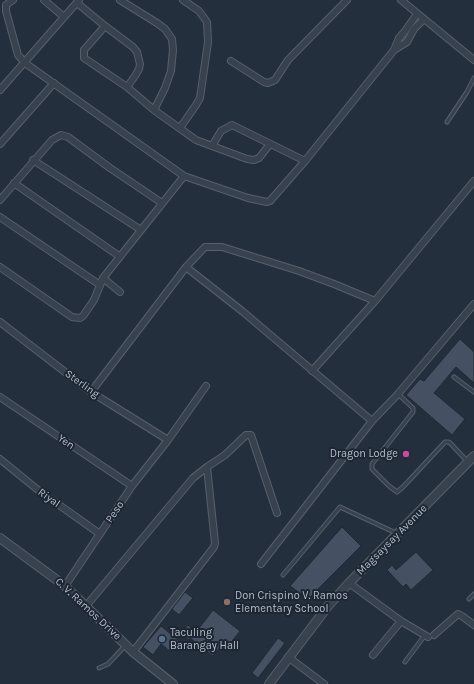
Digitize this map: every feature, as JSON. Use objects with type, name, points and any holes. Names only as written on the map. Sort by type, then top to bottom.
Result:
[{"type":"street","points":[[13,0],[6,6],[6,13],[18,55],[25,63],[184,176],[248,198],[267,202],[270,201],[305,161],[394,50],[399,38],[417,14]]},
{"type":"street","points":[[44,0],[64,17]]},
{"type":"street","points":[[120,0],[161,26],[172,38],[173,50],[171,70],[165,88],[154,110]]},
{"type":"street","points":[[180,128],[200,98],[208,42],[206,22],[199,11],[183,0]]},
{"type":"street","points":[[230,61],[264,82],[268,83],[275,80],[288,60],[347,0]]},
{"type":"street","points":[[401,0],[474,60]]},
{"type":"street","points":[[0,90],[78,2],[105,26],[133,47],[139,58],[140,64],[137,73],[126,87]]},
{"type":"street","points":[[394,50],[407,42],[414,29],[424,19]]},
{"type":"street","points":[[105,26],[84,50],[84,58],[126,87],[154,110],[196,140],[247,158],[254,160],[259,158],[270,144]]},
{"type":"street","points":[[0,144],[54,83]]},
{"type":"street","points":[[212,146],[221,131],[232,125],[305,161]]},
{"type":"street","points":[[0,200],[33,160],[52,140],[61,135],[68,137],[110,168],[162,203]]},
{"type":"street","points":[[33,160],[141,230]]},
{"type":"street","points":[[0,267],[76,319],[83,316],[94,300],[103,278],[184,176]]},
{"type":"street","points":[[312,371],[375,301],[474,181]]},
{"type":"street","points":[[14,183],[119,256]]},
{"type":"street","points":[[0,217],[100,285]]},
{"type":"street","points":[[91,392],[186,267],[205,247],[222,247],[313,276],[375,301]]},
{"type":"street","points":[[186,267],[242,311],[372,421]]},
{"type":"street","points":[[103,278],[120,292]]},
{"type":"street","points":[[261,564],[372,421],[398,394],[474,304]]},
{"type":"street","name":"Sterling","points":[[0,322],[91,392],[168,440]]},
{"type":"street","name":"Peso","points":[[65,586],[132,486],[168,440],[206,386]]},
{"type":"street","name":"Yen","points":[[0,397],[132,486]]},
{"type":"street","points":[[86,606],[193,478],[225,454],[246,435],[251,435],[277,513]]},
{"type":"street","name":"Riyal","points":[[0,459],[38,490],[100,534]]},
{"type":"street","name":"Magsaysay Avenue","points":[[269,684],[328,606],[471,459]]},
{"type":"street","points":[[133,652],[214,547],[215,543],[207,467]]},
{"type":"street","name":"C. V. Ramos Drive","points":[[0,538],[65,586],[133,652],[173,684]]},
{"type":"street","points":[[349,583],[401,621],[429,636],[458,614],[474,625]]},
{"type":"street","points":[[373,655],[401,621]]},
{"type":"street","points":[[288,657],[324,684]]},
{"type":"lane","points":[[447,122],[467,92],[474,78]]},
{"type":"lane","points":[[454,377],[474,392]]},
{"type":"lane","points":[[398,394],[413,408],[413,412],[372,464],[372,469],[389,486],[396,492],[403,487],[446,442],[449,442],[471,459]]},
{"type":"lane","points":[[283,575],[340,507],[398,534]]},
{"type":"lane","points":[[469,599],[474,594]]},
{"type":"lane","points":[[405,662],[429,636]]},
{"type":"lane","points":[[99,668],[108,664],[126,645]]},
{"type":"building","points":[[460,339],[474,352],[474,383],[456,367],[434,393],[465,419],[452,435],[406,395],[420,379],[424,381]]},
{"type":"building","points":[[342,527],[361,546],[308,599],[290,586]]},
{"type":"building","points":[[416,552],[433,570],[411,590],[406,584],[403,587],[387,570],[392,565],[396,570]]},
{"type":"building","name":"Taculing Barangay Hall","points":[[185,592],[193,598],[179,615],[172,609]]},
{"type":"building","points":[[213,610],[240,631],[226,649],[222,645],[213,656],[190,638],[189,640],[181,634],[188,625],[196,632]]},
{"type":"building","name":"Taculing Barangay Hall","points":[[161,626],[179,641],[171,652],[161,644],[153,655],[143,647]]},
{"type":"building","points":[[278,638],[285,643],[258,678],[252,673]]},
{"type":"place","name":"Dragon Lodge","points":[[406,454]]},
{"type":"place","name":"Don Crispino V. Ramos Elementary School","points":[[227,602]]},
{"type":"place","name":"Taculing Barangay Hall","points":[[162,639]]}]
